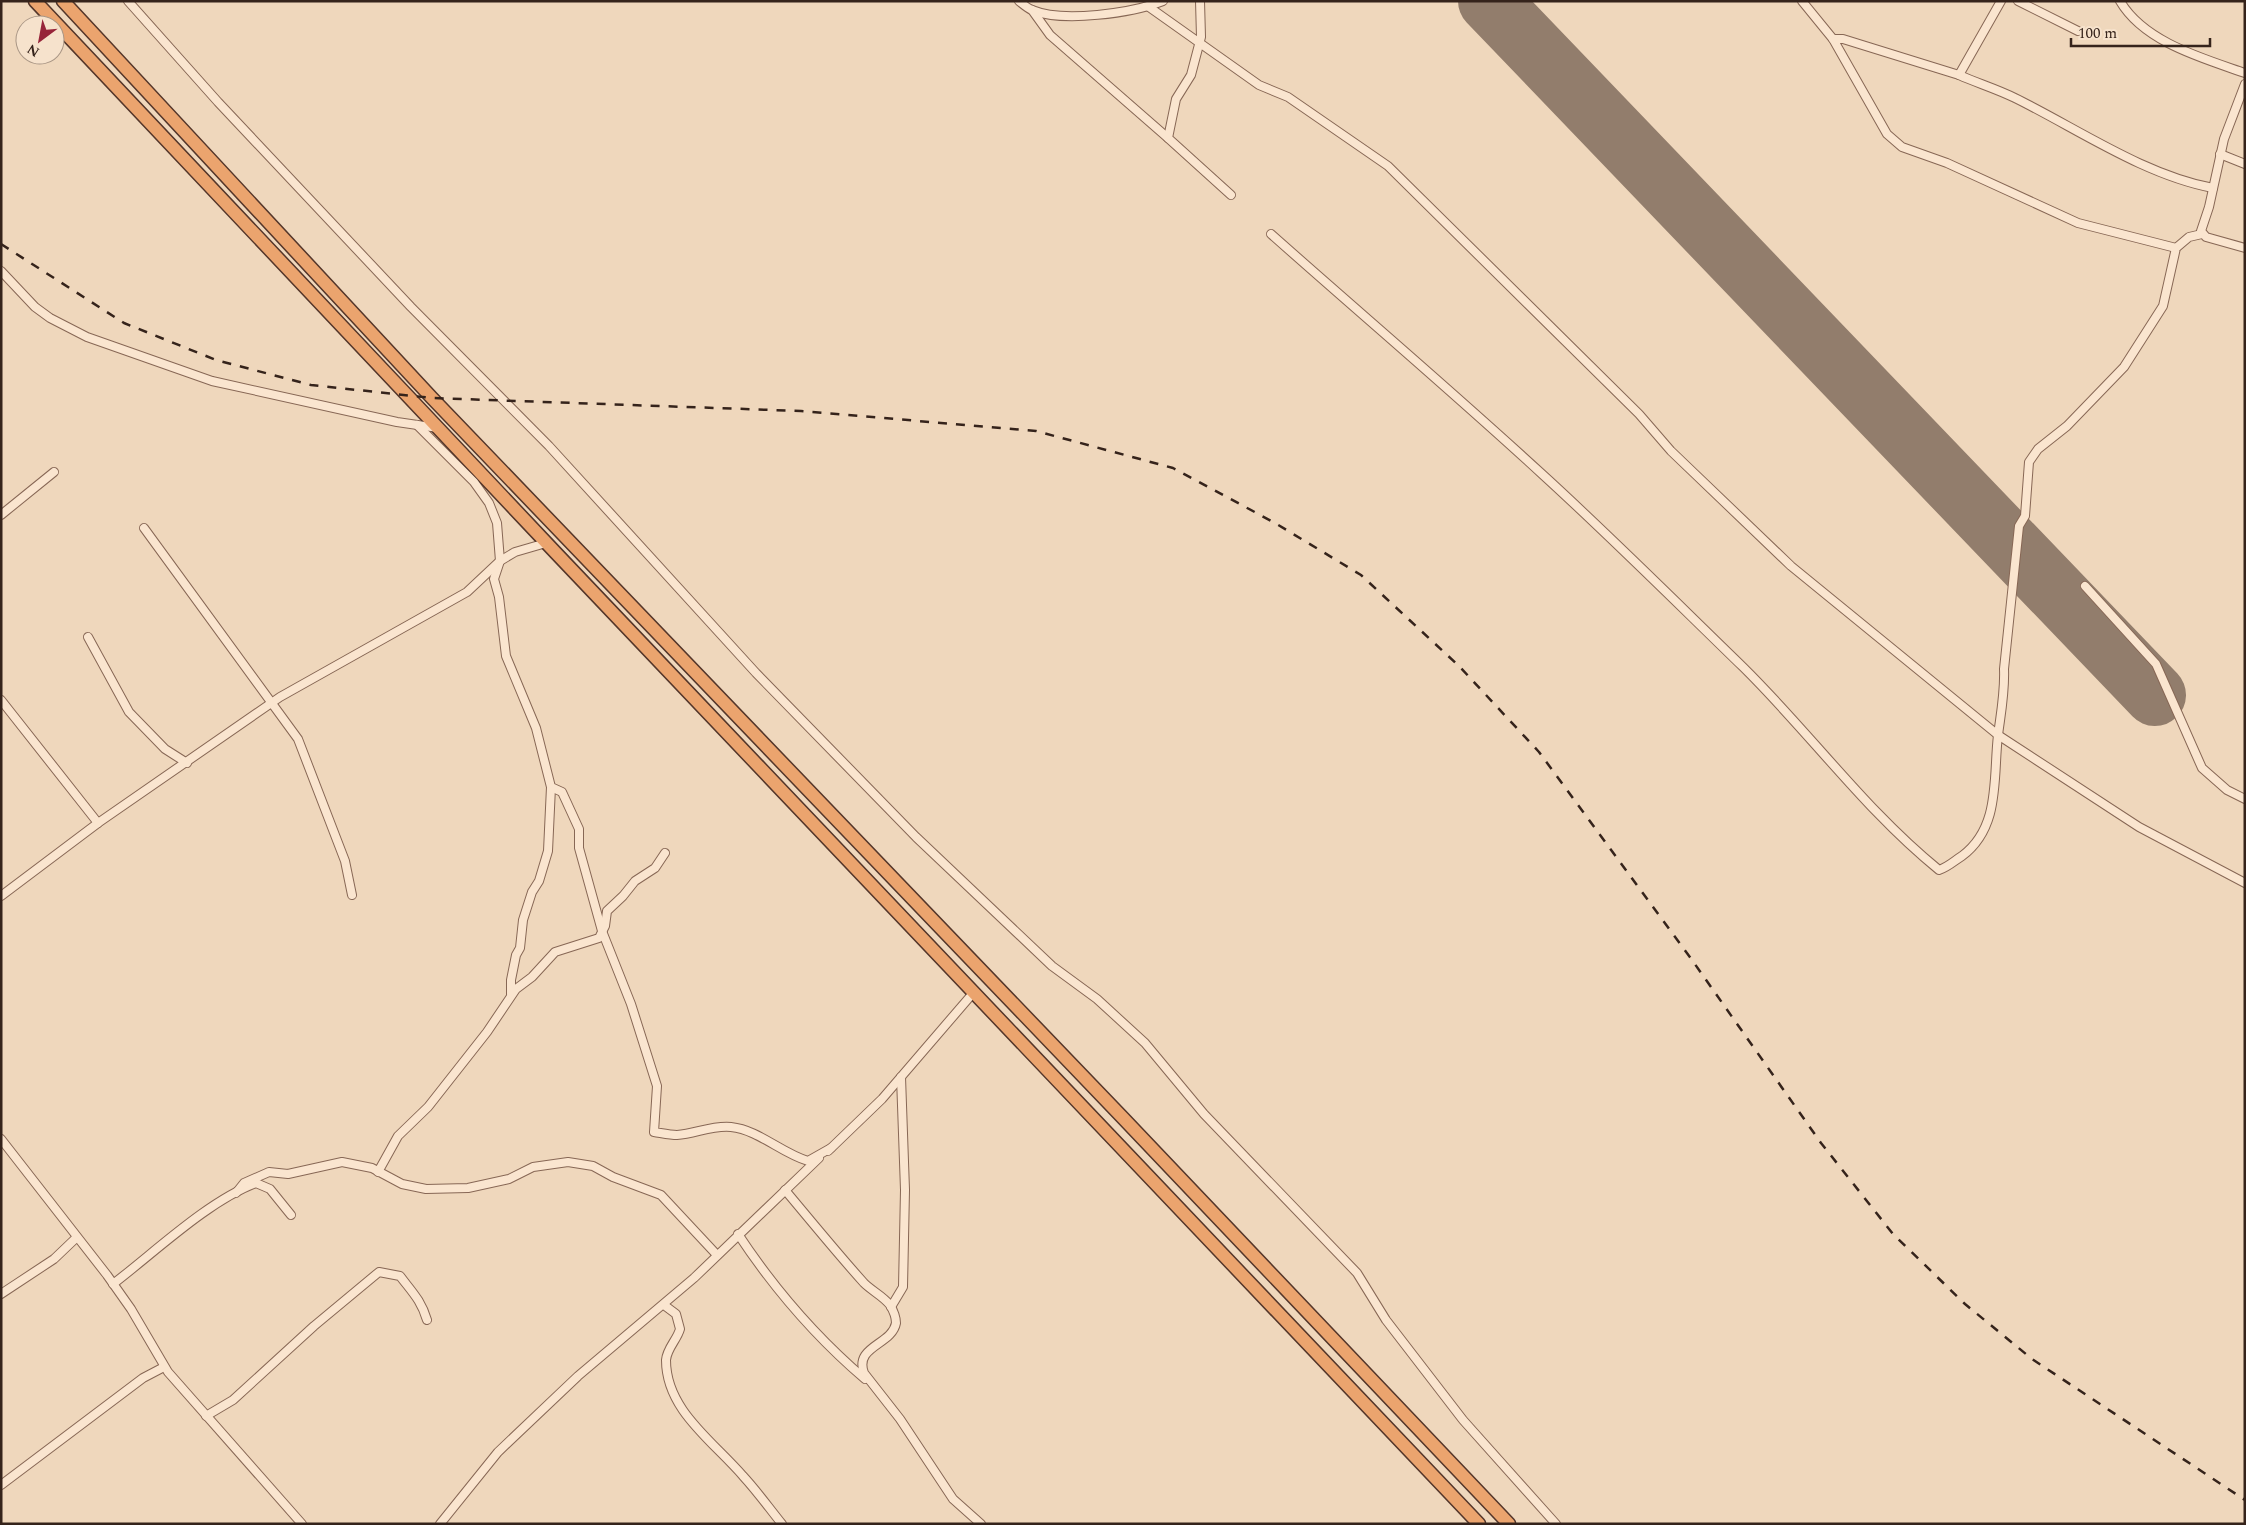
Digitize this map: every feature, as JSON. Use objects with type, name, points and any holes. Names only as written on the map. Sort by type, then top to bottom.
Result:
[{"type":"highway","points":[[35,1],[1479,1524]]},
{"type":"highway","points":[[63,1],[432,398],[1123,1118],[1509,1524]]},
{"type":"street","points":[[128,1],[218,102],[405,300],[549,446],[756,673],[916,837],[1052,966],[1097,1000],[1145,1043],[1204,1114],[1356,1273],[1386,1320],[1463,1420],[1556,1524]]},
{"type":"street","points":[[1019,1],[1032,10],[1050,35],[1231,195]]},
{"type":"street","points":[[1032,10],[1071,15],[1105,15],[1149,7],[1163,1]]},
{"type":"street","points":[[1168,138],[1176,99],[1191,75],[1200,41],[1200,1]]},
{"type":"street","points":[[1802,1],[1833,39],[1887,134],[1902,147],[1947,163],[2078,223],[2176,248]]},
{"type":"street","points":[[1959,75],[2001,1]]},
{"type":"street","points":[[2018,1],[2078,31]]},
{"type":"street","points":[[2120,1],[2124,9],[2141,25],[2158,36],[2202,58],[2245,73]]},
{"type":"street","points":[[1149,7],[1200,41],[1259,85],[1288,97],[1388,166],[1639,414],[1671,451],[1791,566],[1998,735],[2139,827],[2245,883]]},
{"type":"street","points":[[1833,39],[1843,39],[1959,75],[2014,98],[2112,150],[2180,179],[2213,188]]},
{"type":"street","points":[[2202,234],[2201,228],[2213,188],[2226,131],[2245,84]]},
{"type":"street","points":[[2220,154],[2245,164]]},
{"type":"street","points":[[1271,234],[1542,474],[1745,669],[1822,750],[1874,809],[1913,849],[1939,870],[1946,868],[1966,853],[1980,837],[1990,815],[1995,795],[1998,735],[2005,692],[2004,669],[2019,526],[2025,516],[2029,462],[2038,449],[2067,426],[2124,367],[2163,306],[2176,248],[2189,237],[2202,234],[2245,248]]},
{"type":"street","points":[[1,271],[35,307],[50,318],[87,337],[212,381],[416,425],[438,428]]},
{"type":"street","points":[[416,425],[474,482],[489,503],[497,523],[500,561],[494,579],[499,597],[506,656],[536,728],[551,787],[548,851],[539,881],[532,892],[522,920],[520,948],[516,955],[511,980],[511,994]]},
{"type":"street","points":[[1,515],[54,472]]},
{"type":"street","points":[[144,528],[273,702],[298,739],[345,861],[352,894]]},
{"type":"street","points":[[1,896],[98,823],[273,702],[466,592],[500,561],[515,552],[546,542]]},
{"type":"street","points":[[2085,586],[2156,664],[2202,768],[2227,790],[2245,799]]},
{"type":"street","points":[[88,637],[129,712],[165,749],[186,763]]},
{"type":"street","points":[[1,700],[98,823]]},
{"type":"street","points":[[551,787],[562,792],[579,829],[579,848],[602,931],[631,1004],[657,1086],[654,1132],[677,1135],[719,1127],[732,1127],[753,1133],[796,1157],[808,1161],[831,1148]]},
{"type":"street","points":[[378,1172],[398,1136],[428,1107],[487,1032],[511,994],[532,977],[556,952],[599,938],[607,911],[635,881],[655,868],[665,854]]},
{"type":"street","points":[[440,1524],[498,1452],[585,1370],[664,1305],[882,1099],[974,992]]},
{"type":"street","points":[[891,1307],[903,1288],[905,1190],[901,1077]]},
{"type":"street","points":[[1,1139],[131,1309],[164,1367],[302,1524]]},
{"type":"street","points":[[236,1193],[244,1183],[269,1172],[288,1174],[342,1162],[378,1172],[402,1184],[426,1189],[468,1188],[509,1179],[533,1166],[568,1162],[593,1166],[613,1177],[661,1195],[717,1256]]},
{"type":"street","points":[[113,1284],[186,1224],[256,1183],[270,1189],[291,1215]]},
{"type":"street","points":[[785,1190],[863,1281],[891,1307],[896,1317],[895,1325],[891,1332],[865,1354],[862,1360],[864,1373],[900,1419],[952,1499],[981,1524]]},
{"type":"street","points":[[738,1234],[775,1285],[836,1355],[872,1385]]},
{"type":"street","points":[[1,1294],[54,1259],[76,1238]]},
{"type":"street","points":[[206,1416],[233,1400],[314,1326],[380,1272],[400,1276],[413,1295],[422,1302],[427,1320]]},
{"type":"street","points":[[664,1305],[676,1314],[680,1329],[666,1358],[668,1375],[676,1400],[690,1420],[744,1476],[782,1524]]},
{"type":"street","points":[[1,1485],[143,1378],[164,1367]]},
{"type":"runway","points":[[1489,1],[2155,695]]},
{"type":"railway","points":[[1,244],[124,323],[216,360],[311,385],[432,398],[801,411],[1036,431],[1173,468],[1275,523],[1361,575],[1459,666],[1539,752],[1692,960],[1821,1143],[1893,1234],[1965,1304],[2032,1359],[2245,1500]]}]
